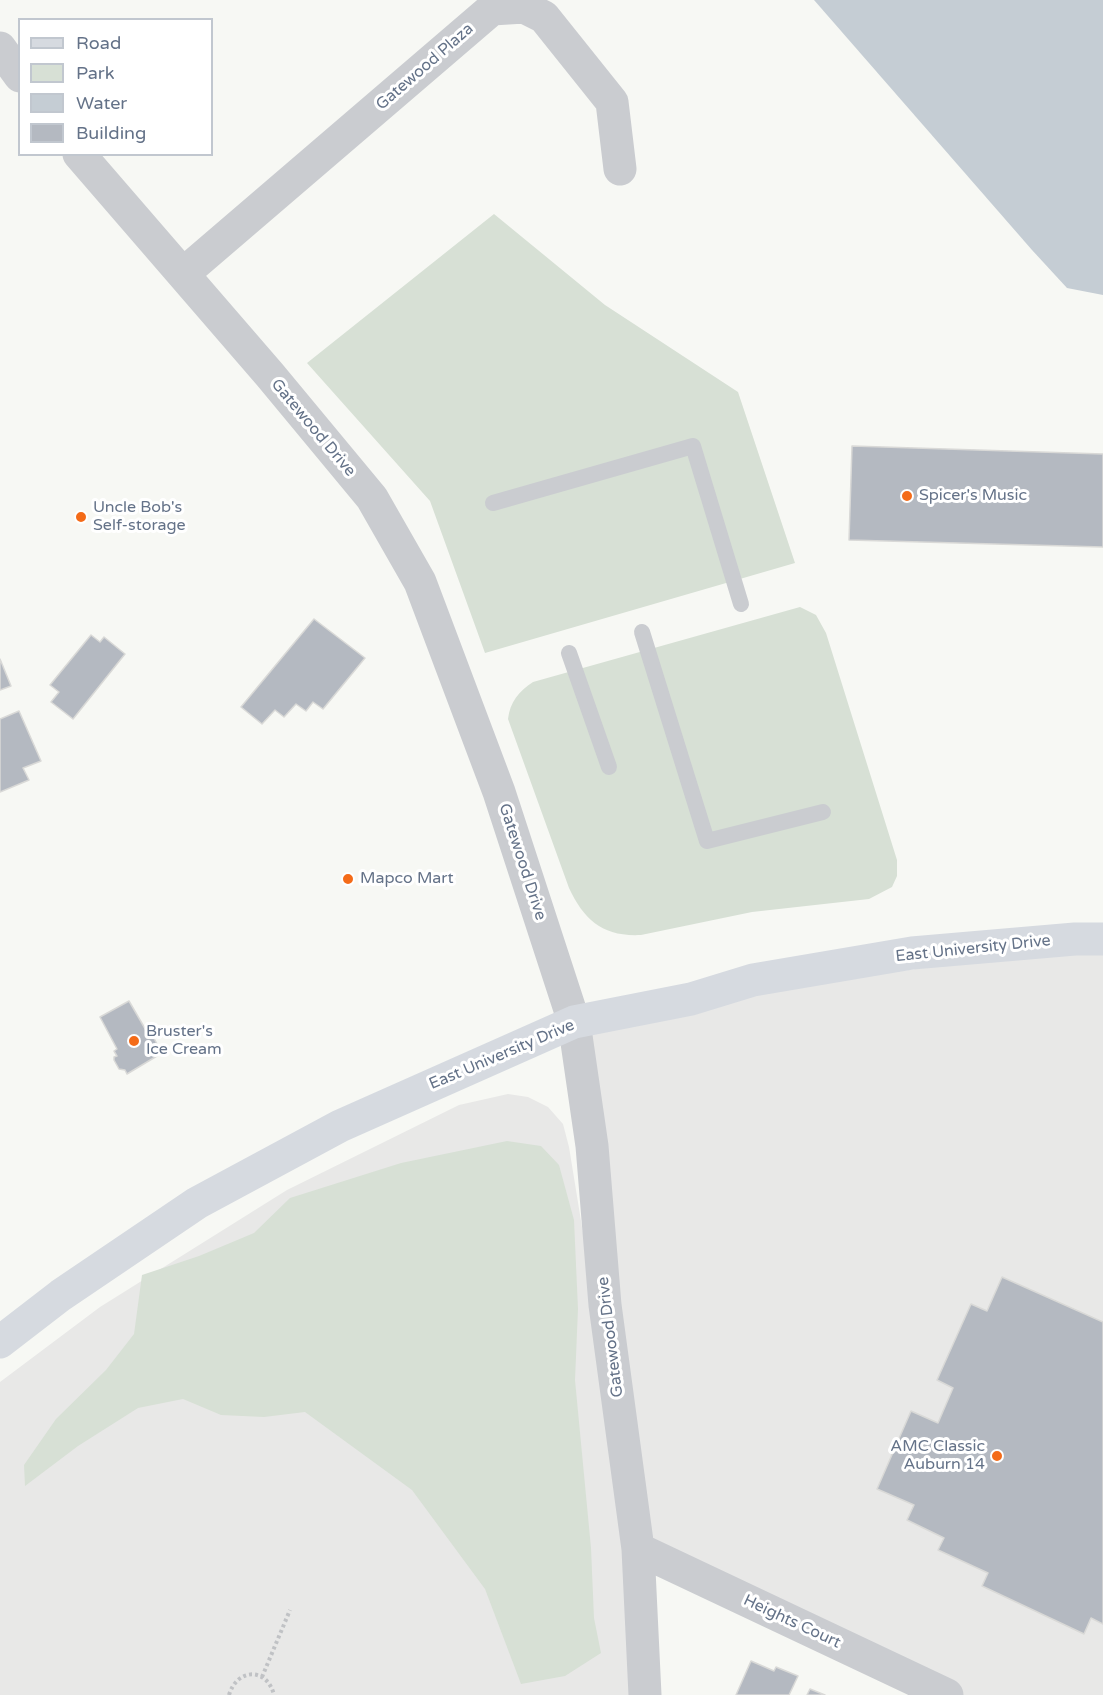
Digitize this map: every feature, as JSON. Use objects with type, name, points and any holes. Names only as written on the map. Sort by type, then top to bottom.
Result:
[{"type":"main road","name":"East University Drive","points":[[0,1342],[61,1295],[197,1203],[340,1126],[574,1022],[691,999],[753,980],[912,953],[1075,939],[1103,939]]},
{"type":"street","name":"Gatewood Plaza","points":[[183,274],[492,9],[524,7],[544,17],[612,102],[620,169]]},
{"type":"street","points":[[0,48],[18,73]]},
{"type":"street","name":"Gatewood Drive","points":[[81,156],[372,498],[420,582],[499,792],[574,1022],[592,1146],[605,1305],[638,1550],[645,1695]]},
{"type":"street","name":"Heights Court","points":[[638,1550],[947,1695]]},
{"type":"lane","points":[[493,502],[693,446],[741,604]]},
{"type":"lane","points":[[642,632],[707,842],[823,812]]},
{"type":"lane","points":[[568,653],[609,767]]},
{"type":"path","points":[[262,1677],[290,1610]]},
{"type":"path","points":[[229,1695],[236,1681],[248,1674],[262,1677],[272,1687],[274,1695]]},
{"type":"shaded area","points":[[1103,944],[1103,1695],[947,1695],[638,1549],[574,1022],[691,999]]},
{"type":"shaded area","points":[[508,1094],[528,1097],[548,1107],[563,1124],[569,1147],[658,1695],[0,1695],[0,1382],[100,1307],[287,1190],[459,1105]]},
{"type":"green space","points":[[494,214],[605,305],[738,392],[795,563],[485,653],[430,501],[307,363]]},
{"type":"green space","points":[[800,607],[816,615],[826,633],[897,860],[897,876],[892,887],[869,899],[752,912],[641,935],[616,933],[596,924],[581,909],[569,888],[508,719],[516,697],[533,682]]},
{"type":"green space","points":[[507,1141],[541,1146],[559,1165],[574,1220],[578,1309],[575,1380],[591,1548],[594,1618],[601,1653],[565,1676],[521,1684],[485,1589],[412,1490],[305,1412],[264,1417],[221,1415],[183,1399],[138,1408],[78,1446],[25,1486],[24,1465],[56,1419],[106,1370],[134,1334],[142,1275],[199,1256],[254,1233],[290,1198],[401,1163]]},
{"type":"water","points":[[814,0],[1103,0],[1103,295],[1067,288]]},
{"type":"building","points":[[852,446],[1103,454],[1103,547],[849,540]]},
{"type":"building","points":[[314,619],[365,658],[323,709],[313,702],[306,711],[296,704],[284,717],[275,710],[262,724],[241,707]]},
{"type":"building","points":[[91,635],[100,642],[104,637],[125,654],[73,719],[51,702],[59,692],[50,685]]},
{"type":"building","points":[[0,659],[11,686],[0,690]]},
{"type":"building","points":[[19,711],[41,761],[23,768],[29,780],[0,792],[0,719]]},
{"type":"building","name":"Bruster's Ice Cream","points":[[129,1001],[162,1053],[127,1074],[125,1070],[119,1069],[114,1060],[117,1056],[114,1051],[117,1049],[100,1017]]},
{"type":"building","name":"AMC Classic Auburn 14","points":[[1002,1277],[1103,1322],[1103,1624],[1091,1618],[1084,1634],[982,1586],[988,1573],[938,1550],[944,1538],[907,1520],[914,1505],[877,1489],[911,1411],[938,1423],[953,1388],[937,1380],[971,1304],[987,1311]]},
{"type":"building","points":[[751,1661],[774,1671],[776,1667],[798,1676],[789,1695],[736,1695]]},
{"type":"building","points":[[810,1689],[825,1695],[807,1695]]},
{"type":"place","name":"Spicer's Music","points":[[907,496]]},
{"type":"place","name":"Uncle Bob's Self-storage","points":[[81,517]]},
{"type":"place","name":"Mapco Mart","points":[[348,879]]},
{"type":"place","name":"Bruster's Ice Cream","points":[[134,1041]]},
{"type":"place","name":"AMC Classic Auburn 14","points":[[997,1456]]}]
